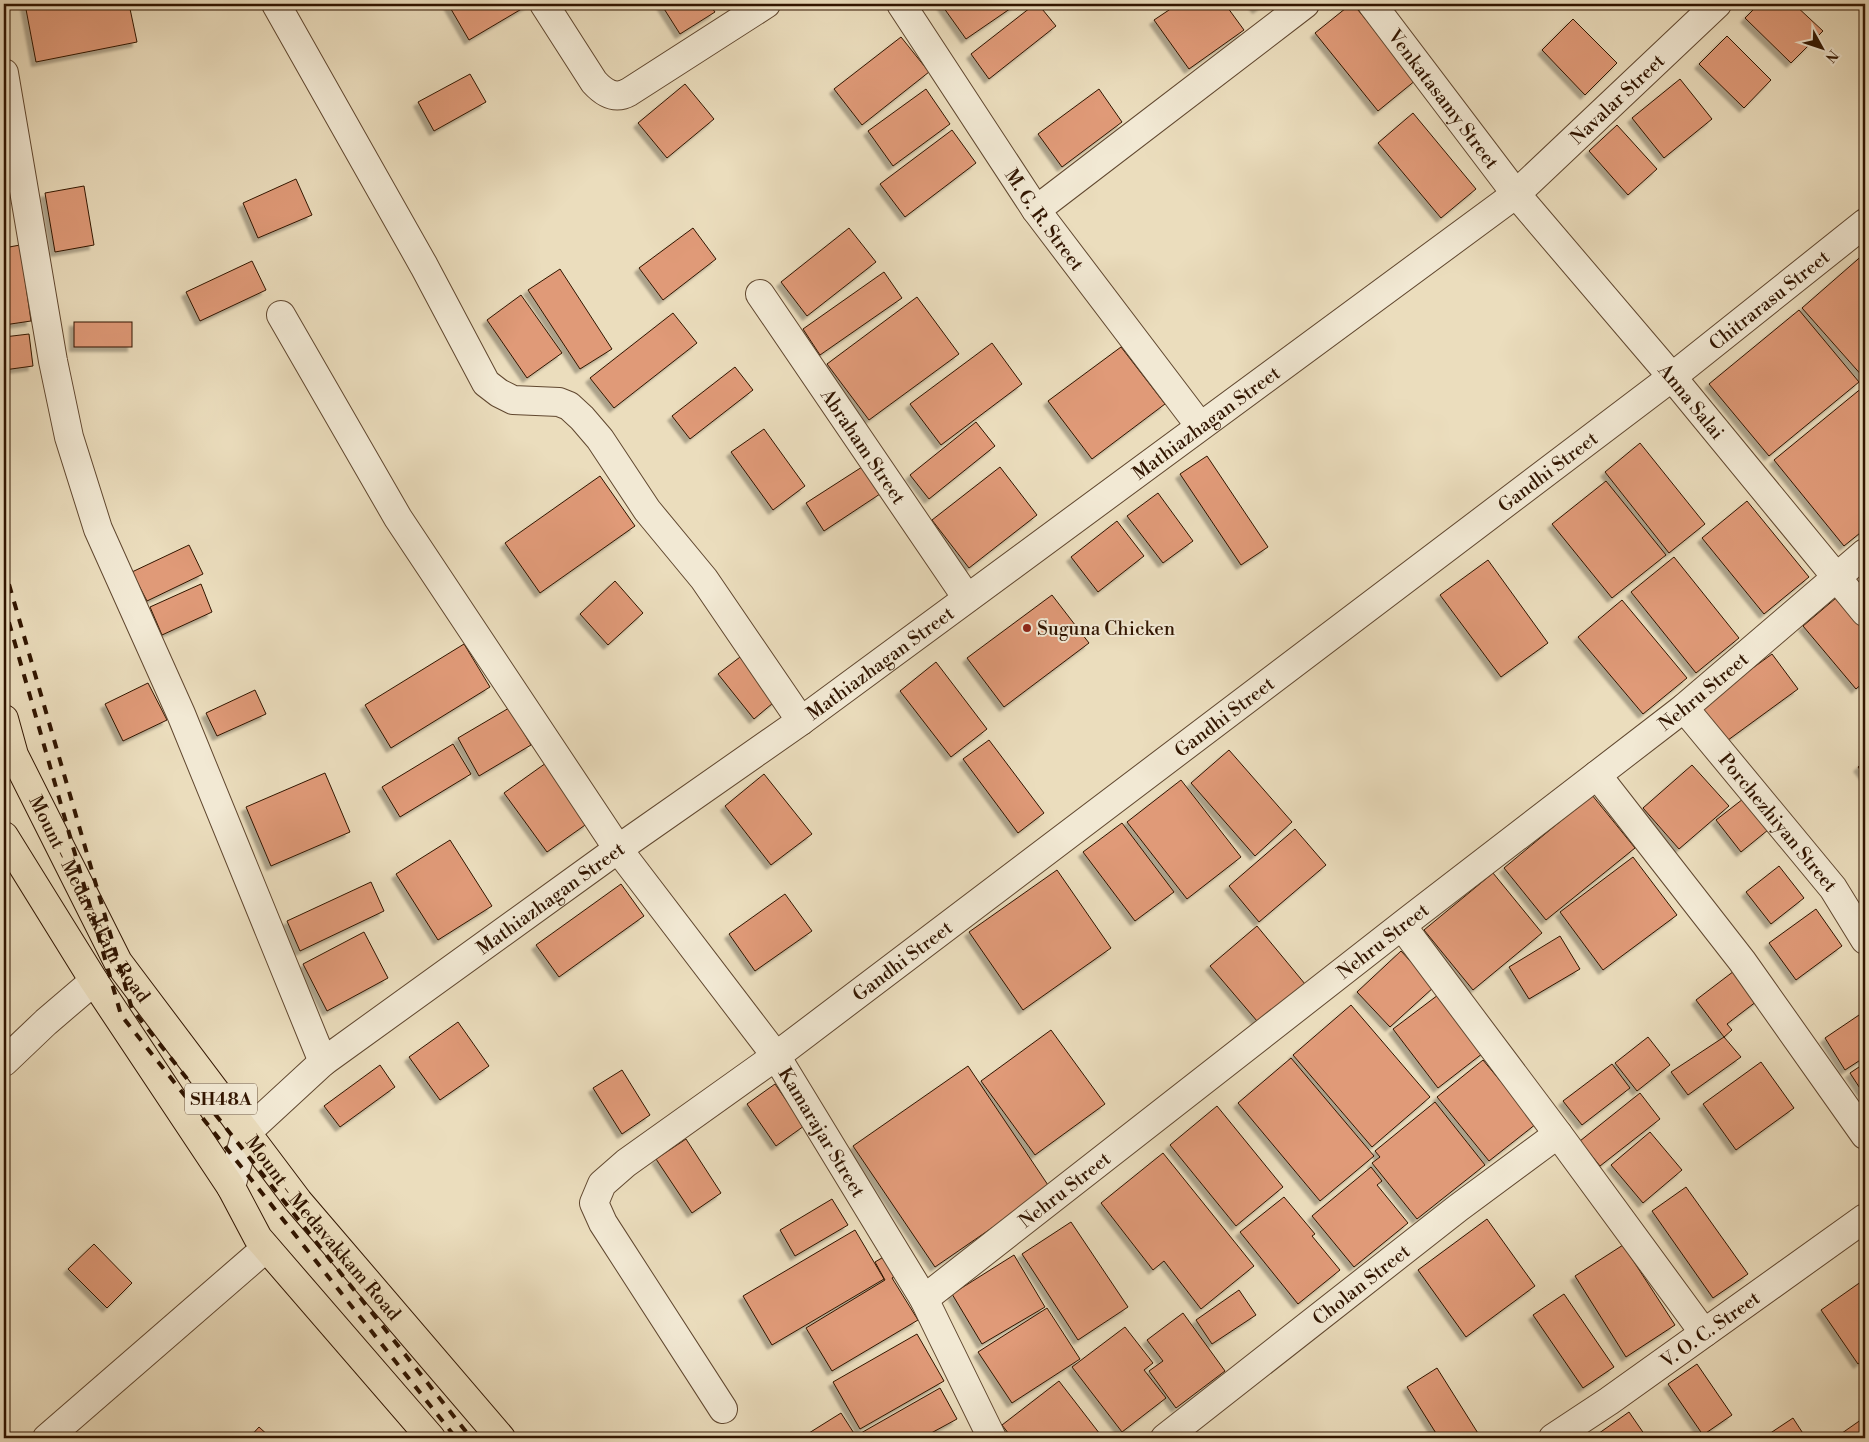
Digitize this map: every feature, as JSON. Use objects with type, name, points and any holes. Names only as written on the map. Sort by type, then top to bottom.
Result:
[{"type":"main road","name":"Mount - Medavakkam Road","points":[[4,719],[14,755],[118,962],[298,1202],[501,1438]]},
{"type":"main road","name":"Mount - Medavakkam Road","points":[[4,836],[94,981],[231,1187],[258,1238],[431,1438]]},
{"type":"street","points":[[276,4],[424,266],[486,383],[499,393],[513,400],[558,402],[569,406],[582,418],[600,439],[647,510],[704,579],[801,721]]},
{"type":"street","points":[[544,4],[594,82],[605,92],[617,96],[629,92],[766,4]]},
{"type":"street","name":"M. G. R. Street","points":[[902,4],[1036,210],[1200,426]]},
{"type":"street","points":[[1036,210],[1305,4]]},
{"type":"street","name":"Venkatasamy Street","points":[[1372,4],[1516,194]]},
{"type":"street","name":"Navalar Street","points":[[1516,194],[1712,5]]},
{"type":"street","points":[[4,73],[53,361],[69,437],[98,529],[181,714],[323,1062]]},
{"type":"street","name":"Mathiazhagan Street","points":[[246,1133],[323,1062],[618,849],[801,721],[1516,194]]},
{"type":"street","name":"Anna Salai","points":[[1516,194],[1672,377],[1865,612]]},
{"type":"street","name":"Chitrarasu Street","points":[[1672,377],[1865,223]]},
{"type":"street","name":"Abraham Street","points":[[760,294],[967,598]]},
{"type":"street","name":"Kamarajar Street","points":[[281,315],[398,518],[618,849],[776,1056],[924,1299],[992,1438]]},
{"type":"street","name":"Gandhi Street","points":[[723,1409],[603,1223],[594,1203],[602,1184],[626,1163],[776,1056],[1672,377]]},
{"type":"street","name":"Nehru Street","points":[[924,1299],[1684,708],[1865,553]]},
{"type":"street","name":"Porchezhiyan Street","points":[[1684,708],[1833,888],[1865,940]]},
{"type":"street","points":[[1597,775],[1742,961],[1865,1135]]},
{"type":"street","points":[[1402,926],[1704,1333]]},
{"type":"street","points":[[4,1062],[46,1022],[94,981]]},
{"type":"street","points":[[231,1187],[246,1133]]},
{"type":"street","name":"Cholan Street","points":[[1165,1438],[1458,1208],[1558,1134]]},
{"type":"street","name":"V. O. C. Street","points":[[1553,1438],[1609,1401],[1865,1218]]},
{"type":"street","points":[[46,1438],[266,1248]]},
{"type":"building","points":[[25,4],[129,4],[137,42],[36,62]]},
{"type":"building","points":[[448,4],[530,4],[469,40]]},
{"type":"building","points":[[661,4],[709,4],[715,12],[680,34]]},
{"type":"building","points":[[941,4],[1017,4],[966,39]]},
{"type":"building","points":[[1035,4],[1038,4],[1056,26],[989,79],[971,54]]},
{"type":"building","points":[[1178,4],[1225,4],[1244,30],[1189,69],[1154,20]]},
{"type":"building","points":[[1253,4],[1264,4],[1257,9]]},
{"type":"building","points":[[1353,4],[1416,80],[1378,111],[1315,33]]},
{"type":"building","points":[[1759,4],[1794,4],[1823,31],[1791,63],[1745,18]]},
{"type":"building","points":[[1573,19],[1617,63],[1585,95],[1542,50]]},
{"type":"building","points":[[1727,36],[1771,80],[1744,108],[1699,64]]},
{"type":"building","points":[[901,37],[929,72],[862,125],[834,89]]},
{"type":"building","points":[[470,74],[486,102],[434,131],[418,102]]},
{"type":"building","points":[[1680,79],[1712,119],[1664,158],[1632,118]]},
{"type":"building","points":[[685,84],[714,119],[667,158],[638,123]]},
{"type":"building","points":[[926,89],[950,124],[893,166],[868,131]]},
{"type":"building","points":[[1099,89],[1122,122],[1062,167],[1038,134]]},
{"type":"building","points":[[1413,113],[1476,189],[1441,218],[1378,143]]},
{"type":"building","points":[[1617,125],[1657,169],[1628,195],[1589,151]]},
{"type":"building","points":[[952,130],[976,163],[905,217],[880,184]]},
{"type":"building","points":[[296,179],[312,215],[258,238],[243,203]]},
{"type":"building","points":[[84,186],[94,245],[55,252],[45,193]]},
{"type":"building","points":[[693,228],[716,259],[663,300],[639,268]]},
{"type":"building","points":[[849,228],[876,262],[807,316],[781,282]]},
{"type":"building","points":[[20,245],[31,321],[4,325],[4,248]]},
{"type":"building","points":[[1865,253],[1865,377],[1864,378],[1802,308]]},
{"type":"building","points":[[252,261],[266,290],[200,321],[186,292]]},
{"type":"building","points":[[560,269],[612,349],[580,369],[528,290]]},
{"type":"building","points":[[884,272],[902,298],[820,355],[803,329]]},
{"type":"building","points":[[521,295],[562,353],[527,378],[487,320]]},
{"type":"building","points":[[917,297],[959,354],[869,420],[827,364]]},
{"type":"building","points":[[1799,310],[1859,382],[1769,456],[1709,384]]},
{"type":"building","points":[[673,313],[697,343],[614,408],[590,378]]},
{"type":"building","points":[[74,322],[132,322],[132,347],[74,347]]},
{"type":"building","points":[[29,334],[33,366],[4,370],[4,337]]},
{"type":"building","points":[[992,343],[1022,384],[941,445],[910,404]]},
{"type":"building","points":[[1121,347],[1165,404],[1092,459],[1048,401]]},
{"type":"building","points":[[735,367],[753,390],[690,439],[672,416]]},
{"type":"building","points":[[1863,387],[1865,389],[1865,529],[1844,546],[1774,460]]},
{"type":"building","points":[[976,422],[995,446],[929,499],[910,475]]},
{"type":"building","points":[[764,429],[805,486],[773,510],[731,452]]},
{"type":"building","points":[[1640,443],[1705,524],[1669,553],[1605,472]]},
{"type":"building","points":[[1207,456],[1268,547],[1241,565],[1180,474]]},
{"type":"building","points":[[862,467],[880,494],[824,531],[806,503]]},
{"type":"building","points":[[1000,467],[1037,515],[969,568],[932,520]]},
{"type":"building","points":[[600,476],[635,526],[540,593],[505,543]]},
{"type":"building","points":[[1606,481],[1666,555],[1612,598],[1552,524]]},
{"type":"building","points":[[1158,493],[1193,541],[1163,563],[1127,516]]},
{"type":"building","points":[[1747,501],[1809,577],[1764,614],[1702,538]]},
{"type":"building","points":[[1117,521],[1144,556],[1098,592],[1071,557]]},
{"type":"building","points":[[189,545],[203,574],[147,601],[132,572]]},
{"type":"building","points":[[1674,557],[1739,638],[1696,673],[1631,592]]},
{"type":"building","points":[[1488,560],[1548,643],[1501,677],[1440,595]]},
{"type":"building","points":[[615,581],[643,613],[608,645],[580,614]]},
{"type":"building","points":[[201,584],[212,612],[162,635],[150,607]]},
{"type":"building","points":[[1052,595],[1089,643],[1004,707],[967,658]]},
{"type":"building","points":[[1836,598],[1865,632],[1865,681],[1856,689],[1803,626]]},
{"type":"building","points":[[1622,600],[1687,678],[1643,714],[1578,637]]},
{"type":"building","points":[[464,644],[490,687],[391,748],[365,705]]},
{"type":"building","points":[[744,654],[779,698],[754,719],[718,674]]},
{"type":"building","points":[[1772,654],[1798,689],[1724,743],[1698,708]]},
{"type":"building","points":[[936,662],[987,729],[951,757],[900,691]]},
{"type":"building","points":[[148,683],[167,720],[123,741],[105,704]]},
{"type":"building","points":[[255,690],[266,714],[217,736],[206,713]]},
{"type":"building","points":[[509,708],[531,745],[479,776],[458,738]]},
{"type":"building","points":[[989,740],[1044,813],[1018,833],[963,759]]},
{"type":"building","points":[[453,744],[471,774],[400,817],[382,787]]},
{"type":"building","points":[[1229,750],[1292,822],[1255,856],[1191,783]]},
{"type":"building","points":[[1865,761],[1865,776],[1858,767]]},
{"type":"building","points":[[546,763],[588,823],[547,852],[504,793]]},
{"type":"building","points":[[1692,765],[1729,806],[1679,849],[1643,808]]},
{"type":"building","points":[[325,773],[350,832],[271,866],[246,807]]},
{"type":"building","points":[[764,774],[812,834],[771,865],[725,806]]},
{"type":"building","points":[[1181,780],[1241,857],[1187,899],[1127,822]]},
{"type":"building","points":[[1592,795],[1635,848],[1546,920],[1504,868]]},
{"type":"building","points":[[1743,799],[1768,830],[1741,852],[1716,820]]},
{"type":"building","points":[[1122,823],[1174,892],[1135,921],[1083,852]]},
{"type":"building","points":[[1295,829],[1326,865],[1259,922],[1229,886]]},
{"type":"building","points":[[450,840],[492,906],[438,940],[396,874]]},
{"type":"building","points":[[1633,857],[1677,915],[1603,970],[1560,912]]},
{"type":"building","points":[[1779,866],[1804,898],[1771,924],[1746,892]]},
{"type":"building","points":[[1057,870],[1111,948],[1023,1010],[969,932]]},
{"type":"building","points":[[1493,873],[1542,933],[1473,990],[1424,930]]},
{"type":"building","points":[[371,882],[384,911],[300,951],[287,921]]},
{"type":"building","points":[[621,884],[644,916],[559,977],[536,945]]},
{"type":"building","points":[[785,894],[812,931],[755,971],[729,934]]},
{"type":"building","points":[[1816,909],[1842,946],[1796,980],[1769,943]]},
{"type":"building","points":[[1257,926],[1310,990],[1263,1028],[1210,966]]},
{"type":"building","points":[[364,932],[388,978],[327,1011],[303,964]]},
{"type":"building","points":[[1560,936],[1580,969],[1529,999],[1509,967]]},
{"type":"building","points":[[1401,951],[1434,987],[1390,1027],[1357,992]]},
{"type":"building","points":[[1738,968],[1761,998],[1727,1024],[1732,1030],[1724,1037],[1696,1000]]},
{"type":"building","points":[[1442,992],[1487,1050],[1438,1088],[1393,1029]]},
{"type":"building","points":[[1351,1005],[1430,1097],[1372,1147],[1293,1055]]},
{"type":"building","points":[[1865,1011],[1865,1057],[1845,1070],[1825,1038]]},
{"type":"building","points":[[458,1022],[489,1066],[440,1100],[409,1057]]},
{"type":"building","points":[[1051,1030],[1105,1104],[1035,1155],[981,1081]]},
{"type":"building","points":[[1648,1037],[1670,1065],[1637,1091],[1615,1063]]},
{"type":"building","points":[[1724,1037],[1741,1057],[1688,1095],[1671,1072]]},
{"type":"building","points":[[1291,1058],[1374,1156],[1320,1201],[1238,1103]]},
{"type":"building","points":[[1483,1060],[1536,1124],[1489,1161],[1437,1097]]},
{"type":"building","points":[[1761,1062],[1794,1108],[1736,1150],[1703,1104]]},
{"type":"building","points":[[1865,1063],[1865,1096],[1850,1073]]},
{"type":"building","points":[[1612,1064],[1630,1088],[1582,1125],[1563,1101]]},
{"type":"building","points":[[380,1065],[395,1087],[340,1127],[324,1106]]},
{"type":"building","points":[[968,1066],[1050,1188],[935,1267],[853,1146]]},
{"type":"building","points":[[622,1070],[650,1115],[622,1134],[593,1088]]},
{"type":"building","points":[[775,1084],[804,1126],[776,1146],[747,1104]]},
{"type":"building","points":[[1640,1093],[1660,1119],[1600,1166],[1580,1141]]},
{"type":"building","points":[[1435,1102],[1485,1165],[1417,1219],[1372,1163],[1380,1157],[1375,1151]]},
{"type":"building","points":[[1217,1106],[1283,1187],[1236,1226],[1170,1145]]},
{"type":"building","points":[[1650,1132],[1682,1170],[1643,1203],[1611,1165]]},
{"type":"building","points":[[686,1139],[721,1193],[692,1213],[656,1159]]},
{"type":"building","points":[[1163,1153],[1254,1266],[1201,1309],[1164,1261],[1153,1270],[1101,1203]]},
{"type":"building","points":[[1371,1167],[1382,1181],[1377,1185],[1408,1223],[1354,1267],[1312,1216]]},
{"type":"building","points":[[1686,1187],[1748,1274],[1713,1298],[1652,1211]]},
{"type":"building","points":[[1284,1197],[1315,1234],[1312,1236],[1340,1270],[1298,1304],[1240,1232]]},
{"type":"building","points":[[832,1199],[848,1225],[795,1256],[780,1230]]},
{"type":"building","points":[[1487,1219],[1535,1286],[1466,1337],[1418,1270]]},
{"type":"building","points":[[1071,1222],[1128,1307],[1078,1340],[1022,1254]]},
{"type":"building","points":[[855,1230],[884,1279],[772,1345],[743,1296]]},
{"type":"building","points":[[94,1244],[132,1283],[107,1308],[68,1269]]},
{"type":"building","points":[[1623,1245],[1675,1325],[1626,1357],[1575,1276]]},
{"type":"building","points":[[887,1255],[898,1274],[892,1278],[918,1320],[832,1371],[806,1328],[885,1280],[875,1262]]},
{"type":"building","points":[[1014,1255],[1045,1307],[982,1344],[952,1294]]},
{"type":"building","points":[[1865,1279],[1865,1359],[1858,1364],[1821,1310]]},
{"type":"building","points":[[1239,1290],[1256,1315],[1212,1344],[1196,1320]]},
{"type":"building","points":[[1564,1294],[1614,1367],[1583,1388],[1533,1315]]},
{"type":"building","points":[[1047,1308],[1080,1359],[1012,1403],[978,1352]]},
{"type":"building","points":[[1183,1313],[1225,1371],[1176,1408],[1149,1371],[1163,1361],[1147,1340]]},
{"type":"building","points":[[1125,1327],[1153,1363],[1144,1370],[1166,1398],[1122,1432],[1072,1367]]},
{"type":"building","points":[[917,1334],[944,1381],[860,1429],[833,1382]]},
{"type":"building","points":[[1697,1364],[1732,1415],[1703,1435],[1668,1384]]},
{"type":"building","points":[[1437,1368],[1481,1438],[1439,1438],[1407,1387]]},
{"type":"building","points":[[1059,1381],[1103,1438],[1012,1438],[1002,1425]]},
{"type":"building","points":[[940,1388],[957,1419],[922,1438],[864,1438],[861,1433]]},
{"type":"building","points":[[1629,1412],[1647,1438],[1596,1438],[1595,1436]]},
{"type":"building","points":[[841,1413],[857,1438],[801,1438]]},
{"type":"building","points":[[1865,1417],[1865,1438],[1835,1438]]},
{"type":"building","points":[[1793,1418],[1806,1438],[1763,1438]]},
{"type":"building","points":[[259,1427],[271,1438],[249,1438]]},
{"type":"railway","points":[[4,567],[132,1009],[471,1438]]},
{"type":"railway","points":[[4,605],[121,1015],[456,1438]]},
{"type":"place","name":"Suguna Chicken","points":[[1027,628]]}]
